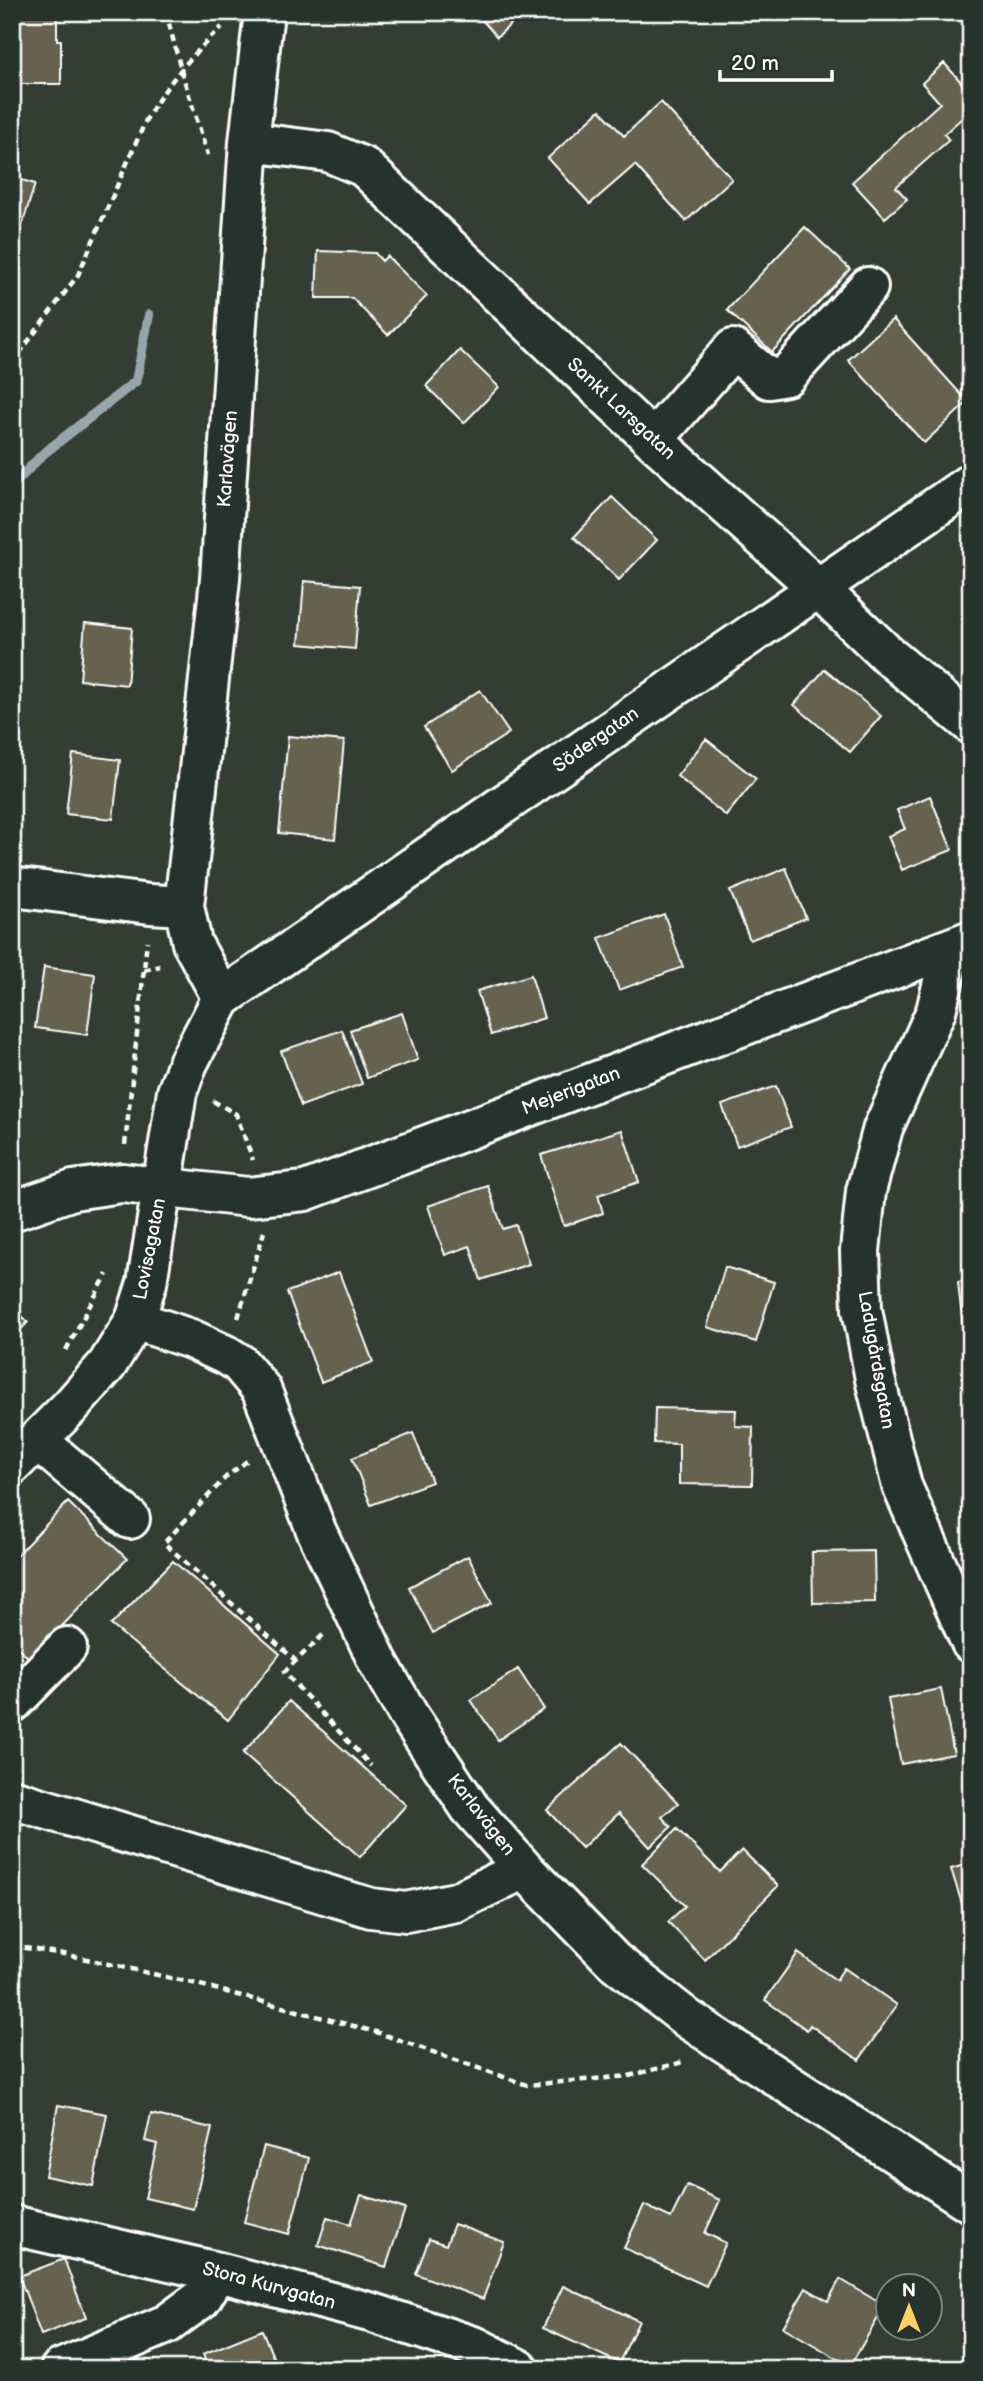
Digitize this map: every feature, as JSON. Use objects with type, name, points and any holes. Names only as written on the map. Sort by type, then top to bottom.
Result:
[{"type":"street","name":"Karlavägen","points":[[222,998],[192,943],[184,906],[220,579],[249,142],[264,12]]},
{"type":"street","name":"Sankt Larsgatan","points":[[249,142],[328,152],[364,167],[653,440],[818,588],[889,656],[971,724]]},
{"type":"street","points":[[653,440],[733,349],[769,379],[786,376],[867,287]]},
{"type":"street","name":"Södergatan","points":[[222,998],[971,483]]},
{"type":"street","points":[[12,887],[184,906]]},
{"type":"street","name":"Mejerigatan","points":[[12,1210],[73,1190],[122,1182],[248,1197],[304,1191],[958,945]]},
{"type":"street","name":"Ladugårdsgatan","points":[[958,945],[948,961],[936,1011],[883,1128],[866,1191],[860,1251],[862,1297],[875,1379],[902,1486],[971,1643]]},
{"type":"street","name":"Lovisagatan","points":[[25,1452],[107,1365],[135,1321],[147,1283],[177,1092],[188,1063],[222,998]]},
{"type":"street","name":"Karlavägen","points":[[135,1321],[212,1348],[239,1363],[261,1390],[316,1530],[378,1662],[470,1808],[524,1869],[614,1961],[688,2019],[971,2203]]},
{"type":"street","points":[[25,1452],[130,1519]]},
{"type":"street","points":[[12,1703],[67,1647]]},
{"type":"street","points":[[12,1799],[371,1908],[406,1912],[456,1902],[524,1869]]},
{"type":"street","name":"Stora Kurvgatan","points":[[12,2225],[218,2272],[373,2313],[476,2347],[519,2369]]},
{"type":"street","points":[[60,2369],[167,2324],[201,2299],[218,2272]]},
{"type":"path","points":[[166,12],[181,70],[209,157]]},
{"type":"path","points":[[12,363],[78,275],[146,120],[159,98],[196,52],[223,27]]},
{"type":"path","points":[[62,1357],[109,1271]]},
{"type":"path","points":[[280,1436],[226,1477],[164,1543],[296,1661]]},
{"type":"path","points":[[351,1608],[284,1672],[371,1766]]},
{"type":"path","points":[[12,1946],[193,1983],[350,2025],[527,2085],[629,2076],[735,2050]]},
{"type":"building","points":[[12,12],[57,12],[57,40],[61,40],[61,84],[12,84]]},
{"type":"building","points":[[475,12],[524,12],[497,37]]},
{"type":"building","points":[[944,63],[971,93],[971,110],[944,134],[949,140],[896,187],[907,199],[885,218],[852,182],[940,103],[922,83]]},
{"type":"building","points":[[661,102],[732,179],[686,221],[635,165],[590,204],[548,158],[600,110],[624,136]]},
{"type":"building","points":[[12,177],[35,184],[14,251],[12,250]]},
{"type":"building","points":[[805,227],[850,269],[772,352],[727,310]]},
{"type":"building","points":[[318,251],[375,253],[382,261],[387,256],[427,296],[388,335],[352,298],[316,298]]},
{"type":"building","points":[[893,319],[968,402],[924,443],[848,360]]},
{"type":"building","points":[[460,350],[499,387],[464,423],[426,386]]},
{"type":"building","points":[[612,497],[657,540],[619,580],[574,537]]},
{"type":"building","points":[[304,581],[360,586],[355,649],[299,644]]},
{"type":"building","points":[[85,623],[132,628],[127,685],[80,680]]},
{"type":"building","points":[[825,669],[881,716],[850,752],[794,705]]},
{"type":"building","points":[[480,690],[509,733],[452,770],[424,727]]},
{"type":"building","points":[[288,736],[344,741],[335,839],[279,833]]},
{"type":"building","points":[[706,739],[756,779],[726,816],[677,776]]},
{"type":"building","points":[[73,754],[120,760],[113,819],[66,814]]},
{"type":"building","points":[[930,796],[952,850],[902,870],[888,836],[905,829],[897,810]]},
{"type":"building","points":[[786,868],[806,918],[750,940],[730,891]]},
{"type":"building","points":[[664,914],[683,967],[619,990],[599,938]]},
{"type":"building","points":[[44,967],[95,974],[87,1035],[35,1028]]},
{"type":"building","points":[[531,975],[544,1018],[491,1035],[477,991]]},
{"type":"building","points":[[402,1013],[418,1060],[367,1078],[350,1030]]},
{"type":"building","points":[[342,1030],[362,1084],[301,1106],[281,1051]]},
{"type":"building","points":[[776,1086],[791,1127],[737,1146],[722,1105]]},
{"type":"building","points":[[622,1130],[639,1182],[598,1195],[603,1213],[564,1226],[541,1155]]},
{"type":"building","points":[[488,1186],[503,1229],[516,1225],[529,1264],[481,1280],[470,1246],[445,1255],[428,1206]]},
{"type":"building","points":[[725,1267],[774,1282],[756,1342],[707,1327]]},
{"type":"building","points":[[339,1272],[373,1362],[321,1382],[287,1292]]},
{"type":"building","points":[[971,1280],[971,1357],[966,1357],[958,1282]]},
{"type":"building","points":[[12,1306],[28,1322],[12,1339]]},
{"type":"building","points":[[655,1408],[736,1410],[735,1426],[753,1427],[752,1485],[679,1484],[679,1444],[654,1443]]},
{"type":"building","points":[[413,1433],[432,1482],[371,1505],[352,1458]]},
{"type":"building","points":[[68,1502],[127,1559],[30,1659],[12,1642],[12,1560]]},
{"type":"building","points":[[874,1551],[875,1602],[813,1603],[812,1552]]},
{"type":"building","points":[[468,1556],[492,1603],[433,1633],[409,1587]]},
{"type":"building","points":[[173,1561],[280,1654],[228,1720],[111,1625]]},
{"type":"building","points":[[518,1669],[544,1709],[498,1740],[471,1700]]},
{"type":"building","points":[[941,1689],[954,1754],[901,1764],[888,1699]]},
{"type":"building","points":[[289,1701],[406,1805],[360,1857],[243,1753]]},
{"type":"building","points":[[621,1743],[678,1803],[662,1817],[671,1827],[650,1847],[619,1813],[582,1848],[547,1810]]},
{"type":"building","points":[[677,1829],[720,1872],[742,1850],[778,1886],[705,1960],[668,1922],[685,1906],[642,1864]]},
{"type":"building","points":[[971,1863],[971,1922],[968,1923],[951,1869]]},
{"type":"building","points":[[798,1953],[836,1980],[844,1968],[897,2005],[859,2060],[810,2025],[807,2030],[765,2000]]},
{"type":"building","points":[[58,2105],[107,2114],[93,2186],[45,2176]]},
{"type":"building","points":[[151,2114],[212,2128],[193,2209],[145,2198],[157,2144],[145,2141]]},
{"type":"building","points":[[264,2146],[309,2158],[289,2234],[244,2222]]},
{"type":"building","points":[[687,2185],[720,2200],[705,2233],[726,2243],[706,2286],[624,2248],[644,2205],[671,2218]]},
{"type":"building","points":[[361,2195],[405,2209],[386,2267],[318,2245],[327,2217],[351,2224]]},
{"type":"building","points":[[454,2224],[504,2242],[483,2299],[416,2274],[429,2239],[446,2245]]},
{"type":"building","points":[[64,2259],[86,2318],[41,2335],[19,2276]]},
{"type":"building","points":[[840,2279],[874,2299],[874,2325],[850,2366],[783,2327],[806,2288],[828,2301]]},
{"type":"building","points":[[563,2286],[639,2321],[619,2363],[543,2328]]},
{"type":"building","points":[[262,2330],[278,2369],[209,2369],[203,2354]]},
{"type":"waterway","points":[[12,486],[43,454],[136,381],[149,315]]}]
